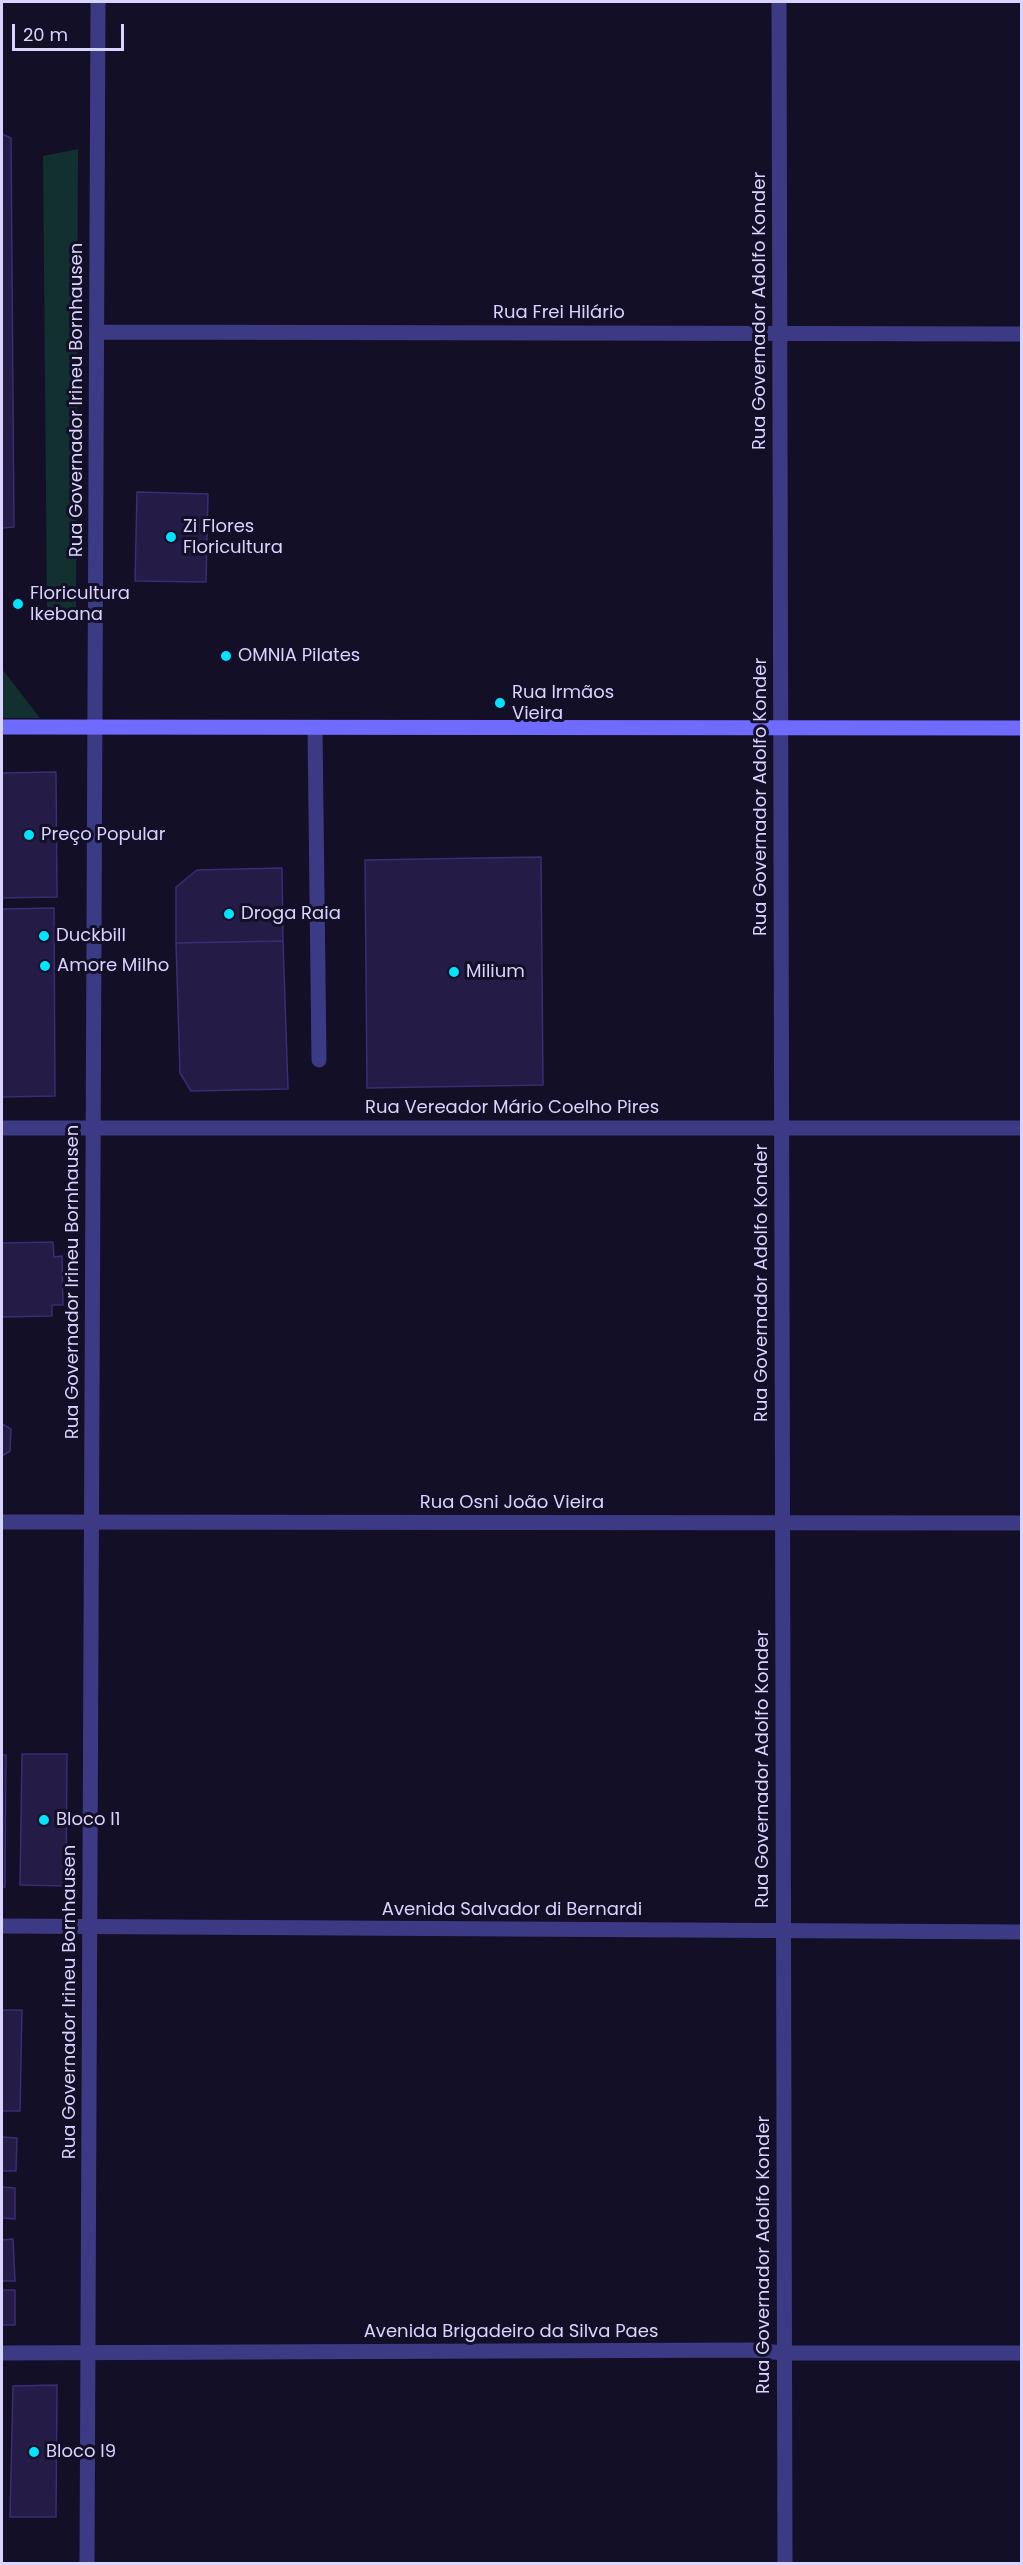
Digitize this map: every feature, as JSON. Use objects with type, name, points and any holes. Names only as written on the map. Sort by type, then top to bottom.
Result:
[{"type":"main road","points":[[2,727],[1022,728]]},
{"type":"street","name":"Rua Governador Irineu Bornhausen","points":[[87,2564],[98,2]]},
{"type":"street","name":"Rua Governador Adolfo Konder","points":[[779,2],[784,2564]]},
{"type":"street","name":"Rua Frei Hilário","points":[[97,332],[1022,334]]},
{"type":"street","points":[[315,728],[319,1060]]},
{"type":"street","name":"Rua Vereador Mário Coelho Pires","points":[[2,1128],[1022,1128]]},
{"type":"street","name":"Rua Osni João Vieira","points":[[2,1522],[1022,1523]]},
{"type":"street","name":"Avenida Salvador di Bernardi","points":[[2,1926],[1022,1932]]},
{"type":"street","name":"Avenida Brigadeiro da Silva Paes","points":[[2,2353],[751,2350],[784,2353],[1022,2353]]},
{"type":"green space","points":[[78,149],[76,610],[47,611],[43,156]]},
{"type":"green space","points":[[2,669],[40,718],[2,718]]},
{"type":"building","points":[[2,134],[11,138],[14,527],[2,528]]},
{"type":"building","name":"Zi Flores Floricultura","points":[[137,492],[208,494],[206,582],[135,581]]},
{"type":"building","name":"Preço Popular","points":[[56,772],[57,897],[2,898],[2,773]]},
{"type":"building","name":"Milium","points":[[541,857],[543,1085],[367,1088],[365,860]]},
{"type":"building","name":"Droga Raia","points":[[282,868],[283,941],[176,943],[176,887],[197,870]]},
{"type":"building","points":[[54,908],[55,1096],[2,1097],[2,909]]},
{"type":"building","points":[[283,941],[288,1089],[191,1091],[180,1073],[176,943]]},
{"type":"building","points":[[53,1242],[54,1257],[62,1256],[63,1305],[52,1305],[52,1316],[2,1317],[2,1243]]},
{"type":"building","points":[[2,1424],[11,1429],[10,1451],[2,1456]]},
{"type":"building","name":"Bloco I1","points":[[22,1754],[67,1754],[66,1886],[20,1885]]},
{"type":"building","points":[[2,1755],[6,1755],[5,1887],[2,1887]]},
{"type":"building","points":[[2,2010],[22,2010],[20,2111],[2,2111]]},
{"type":"building","points":[[2,2137],[17,2138],[16,2171],[2,2171]]},
{"type":"building","points":[[2,2187],[15,2188],[15,2219],[2,2218]]},
{"type":"building","points":[[13,2239],[15,2281],[2,2281],[2,2240]]},
{"type":"building","points":[[2,2290],[15,2290],[15,2325],[2,2325]]},
{"type":"building","name":"Bloco I9","points":[[57,2385],[56,2517],[10,2517],[13,2386]]},
{"type":"place","name":"Zi Flores Floricultura","points":[[171,537]]},
{"type":"place","name":"Floricultura Ikebana","points":[[18,604]]},
{"type":"place","name":"OMNIA Pilates","points":[[226,656]]},
{"type":"place","name":"Rua Irmãos Vieira","points":[[500,703]]},
{"type":"place","name":"Preço Popular","points":[[29,835]]},
{"type":"place","name":"Droga Raia","points":[[229,914]]},
{"type":"place","name":"Duckbill","points":[[44,936]]},
{"type":"place","name":"Amore Milho","points":[[45,966]]},
{"type":"place","name":"Milium","points":[[454,972]]},
{"type":"place","name":"Bloco I1","points":[[44,1820]]},
{"type":"place","name":"Bloco I9","points":[[34,2452]]}]
